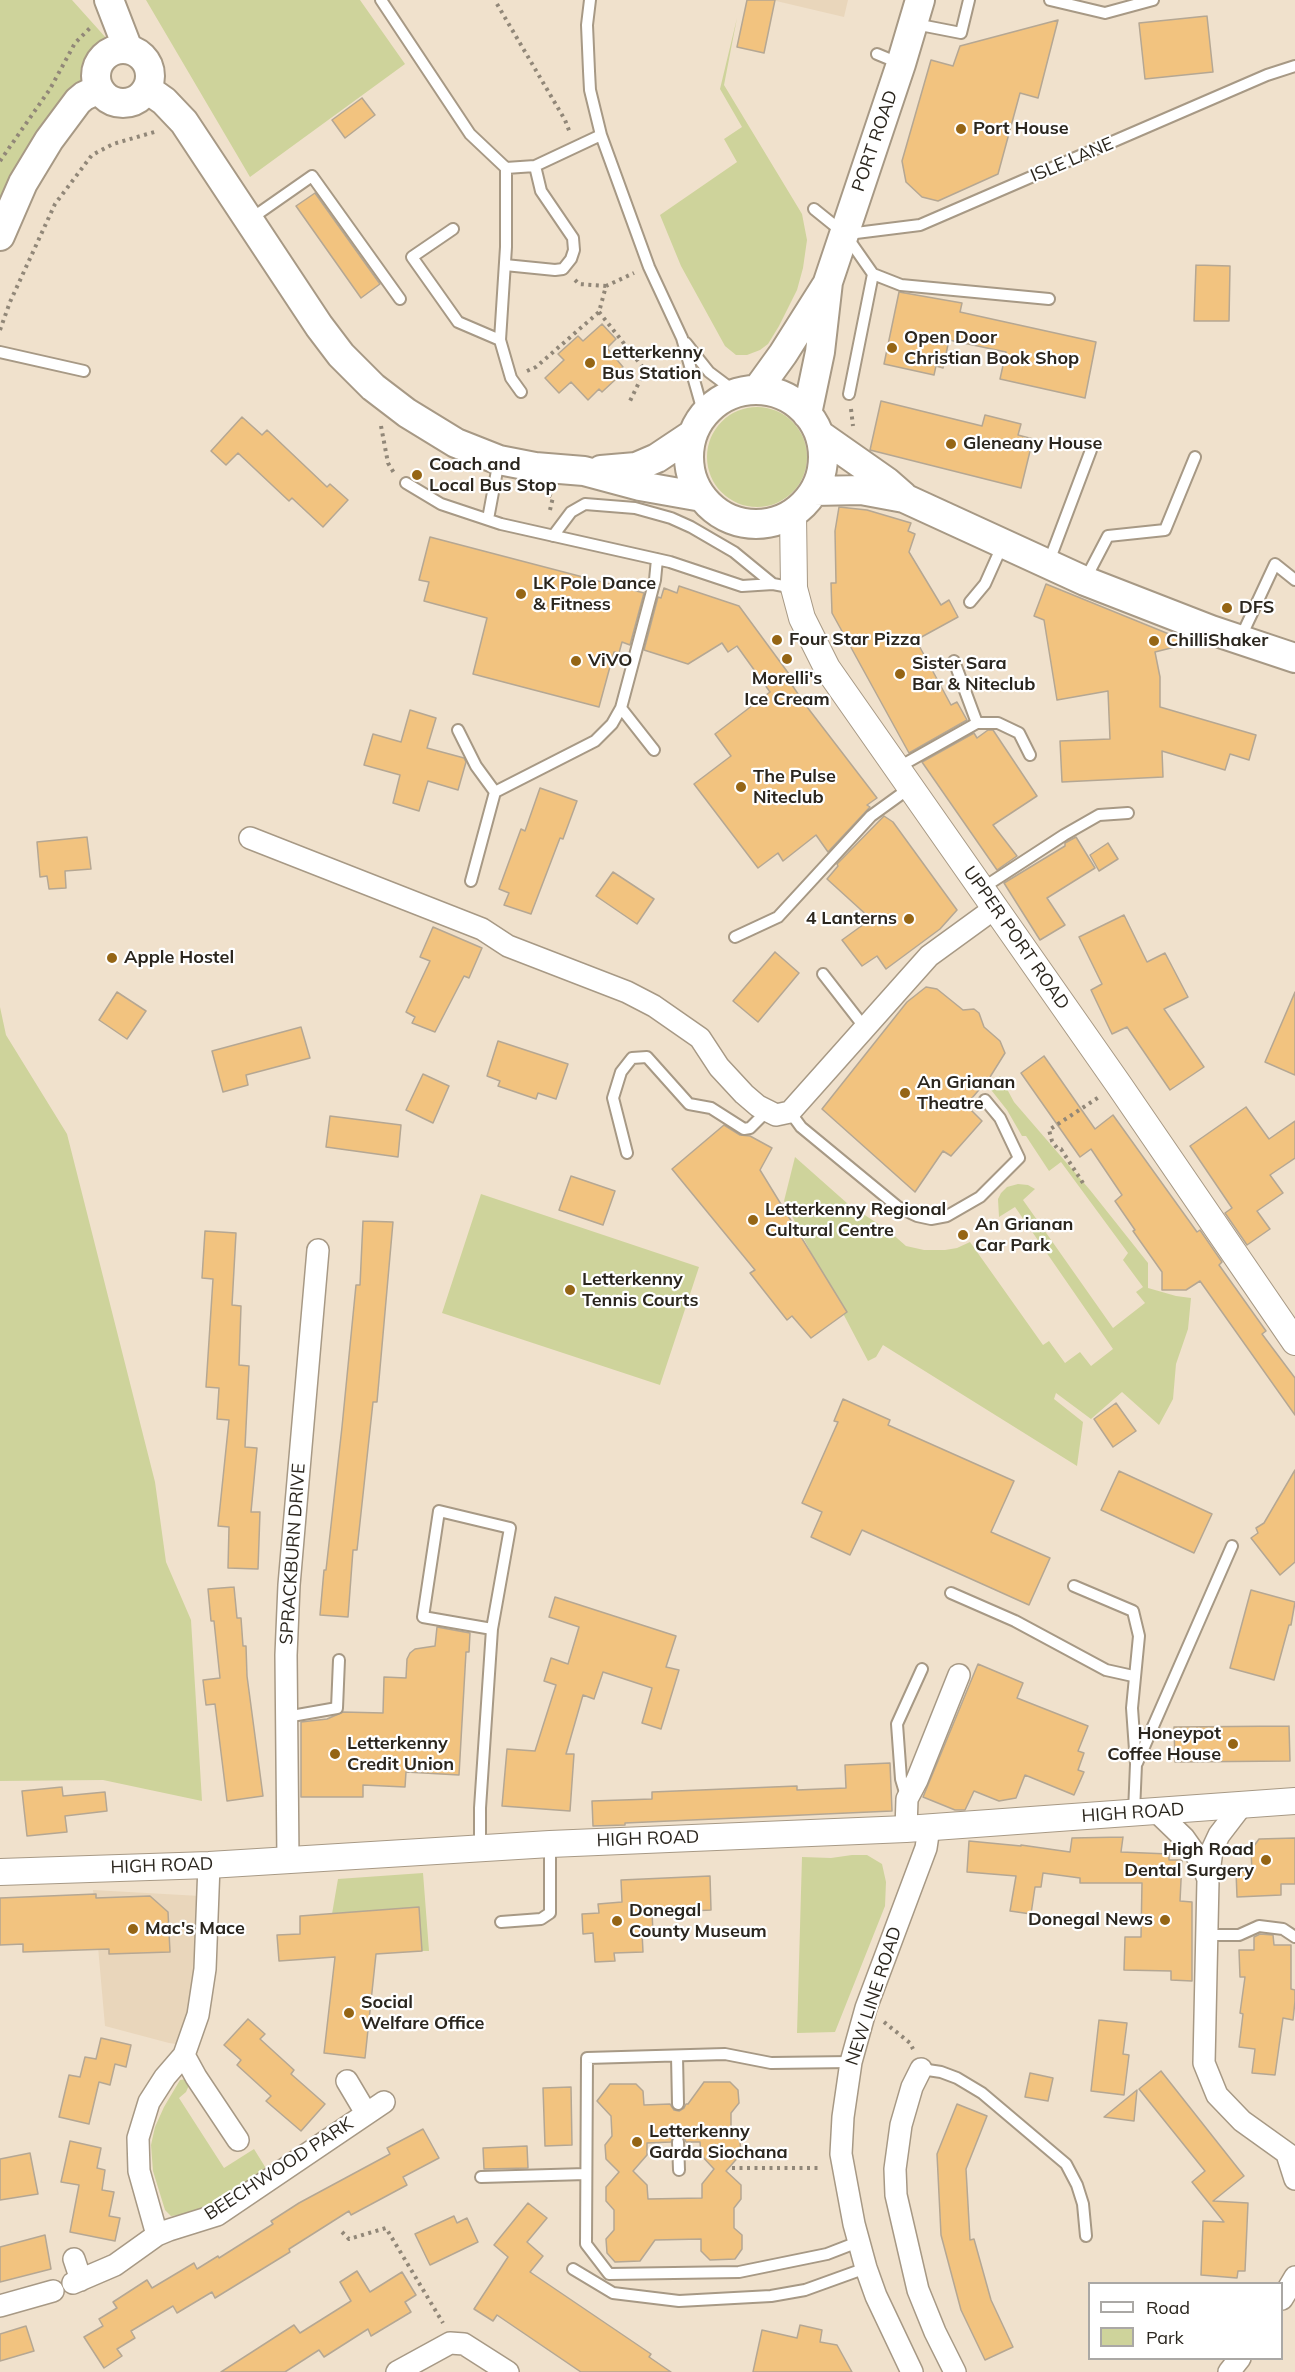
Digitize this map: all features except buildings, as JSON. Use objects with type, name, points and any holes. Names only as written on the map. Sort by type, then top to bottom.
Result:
[{"type":"main road","points":[[110,3],[128,48]]},
{"type":"main road","name":"PORT ROAD","points":[[813,424],[828,282],[844,234],[890,59],[916,12]]},
{"type":"main road","points":[[128,48],[137,52],[148,63],[151,76],[147,89],[137,99],[122,103],[109,99],[99,89],[96,74],[100,61],[110,52],[128,48]]},
{"type":"main road","points":[[0,236],[23,183],[49,140],[78,102],[84,96],[99,89]]},
{"type":"main road","points":[[147,89],[164,101],[184,122],[319,326],[342,355],[373,387],[436,432],[465,447],[499,460],[535,467],[584,471],[636,467],[657,458],[699,425],[716,404],[747,392],[783,396],[797,404],[813,424],[904,498]]},
{"type":"main road","name":"PORT ROAD","points":[[747,392],[783,354],[828,282]]},
{"type":"main road","points":[[699,425],[689,454],[691,473],[702,497],[715,511],[732,520],[747,524],[775,522],[793,514],[805,504],[814,491],[823,462],[813,424]]},
{"type":"main road","points":[[584,471],[662,491],[702,497]]},
{"type":"main road","points":[[814,491],[861,490],[904,498],[1084,580],[1240,640],[1295,658]]},
{"type":"street","name":"UPPER PORT ROAD","points":[[793,514],[784,586],[827,668],[1119,1085],[1295,1342]]},
{"type":"street","points":[[250,838],[482,929],[508,946],[627,992],[654,1006],[700,1038],[719,1067],[744,1094],[766,1112],[776,1115],[790,1112],[929,956],[988,899]]},
{"type":"street","name":"SPRACKBURN DRIVE","points":[[288,1860],[286,1717],[289,1585],[318,1250]]},
{"type":"street","points":[[907,1799],[959,1675]]},
{"type":"street","name":"NEW LINE ROAD","points":[[907,1799],[926,1848],[866,2008],[851,2062],[843,2117],[841,2154],[858,2242],[866,2268],[876,2296],[912,2372]]},
{"type":"street","name":"HIGH ROAD","points":[[0,1872],[209,1865],[480,1847],[918,1829],[1295,1801]]},
{"type":"street","points":[[1242,1805],[1219,1835],[1212,1850],[1208,1880],[1204,2063],[1217,2095],[1242,2121],[1291,2157],[1295,2179]]},
{"type":"street","points":[[1145,1812],[1184,1838],[1202,1862],[1208,1880]]},
{"type":"street","points":[[157,2235],[139,2171],[138,2138],[149,2102],[165,2077],[184,2055],[198,2015],[205,1970],[209,1865]]},
{"type":"street","points":[[184,2055],[238,2140]]},
{"type":"street","points":[[921,2069],[912,2087],[901,2125],[895,2169],[896,2195],[918,2290],[955,2372]]},
{"type":"street","name":"BEECHWOOD PARK","points":[[74,2259],[77,2282],[115,2265],[157,2235],[217,2215],[375,2107],[347,2082]]},
{"type":"street","points":[[1283,2297],[1295,2277]]},
{"type":"street","points":[[0,2306],[53,2291]]},
{"type":"street","points":[[396,2372],[450,2343],[464,2344],[508,2372]]},
{"type":"street","points":[[1229,2372],[1238,2360]]},
{"type":"lane","points":[[381,0],[470,134],[506,168],[505,265],[500,340],[511,378],[521,392]]},
{"type":"lane","points":[[590,0],[587,25],[590,90],[601,135],[649,267],[682,338],[699,425]]},
{"type":"lane","points":[[916,12],[961,33],[969,0]]},
{"type":"lane","points":[[1050,0],[1105,13],[1153,0]]},
{"type":"lane","name":"ISLE LANE","points":[[844,234],[920,225],[1268,75],[1295,66]]},
{"type":"lane","points":[[506,168],[534,166],[601,135]]},
{"type":"lane","points":[[505,265],[563,269],[571,259],[574,250],[573,238],[541,191],[534,166]]},
{"type":"lane","points":[[249,220],[312,176],[400,299]]},
{"type":"lane","points":[[814,209],[844,234],[873,274],[901,285],[1049,299]]},
{"type":"lane","points":[[453,229],[412,257],[458,322],[500,340]]},
{"type":"lane","points":[[849,394],[873,274]]},
{"type":"lane","points":[[682,338],[710,372],[747,392]]},
{"type":"lane","points":[[0,352],[84,371]]},
{"type":"lane","points":[[1047,564],[1091,450]]},
{"type":"lane","points":[[1084,580],[1108,536],[1165,530],[1195,458]]},
{"type":"lane","points":[[488,519],[499,460]]},
{"type":"lane","points":[[406,483],[441,504],[488,519],[657,559],[742,586],[784,586]]},
{"type":"lane","points":[[553,536],[571,512],[585,504],[644,510],[692,527],[784,586]]},
{"type":"lane","points":[[970,602],[985,584],[1003,544]]},
{"type":"lane","points":[[471,880],[495,792],[595,741],[612,724],[621,708],[655,580],[657,559]]},
{"type":"lane","points":[[1240,640],[1275,564],[1295,580]]},
{"type":"lane","points":[[954,661],[977,723]]},
{"type":"lane","points":[[621,708],[654,750]]},
{"type":"lane","points":[[735,937],[778,917],[904,778],[977,723],[998,723],[1019,733],[1030,755]]},
{"type":"lane","points":[[458,730],[476,766],[495,792]]},
{"type":"lane","points":[[988,899],[1064,835],[1099,815],[1128,813]]},
{"type":"lane","points":[[823,974],[865,1028]]},
{"type":"lane","points":[[627,1153],[613,1098],[621,1072],[632,1058],[646,1057],[689,1104],[711,1108],[744,1129],[750,1128],[766,1112]]},
{"type":"lane","points":[[790,1112],[801,1127],[898,1207],[917,1216],[931,1219],[947,1216],[980,1197],[1018,1158],[1000,1118],[985,1100]]},
{"type":"lane","points":[[480,1847],[480,1808],[492,1629],[510,1528],[439,1512],[423,1617],[492,1629]]},
{"type":"lane","points":[[1136,1764],[1232,1546]]},
{"type":"lane","points":[[1074,1586],[1134,1611],[1139,1636],[1133,1676],[1132,1708],[1136,1764],[1145,1812]]},
{"type":"lane","points":[[951,1593],[1015,1621],[1106,1670],[1133,1676]]},
{"type":"lane","points":[[286,1717],[336,1708],[339,1660]]},
{"type":"lane","points":[[907,1799],[900,1779],[897,1724],[922,1669]]},
{"type":"lane","points":[[501,1922],[541,1919],[550,1913],[550,1844]]},
{"type":"lane","points":[[1208,1935],[1239,1935],[1259,1926],[1283,1929],[1295,1937]]},
{"type":"lane","points":[[851,2062],[771,2063],[725,2054],[586,2058],[586,2244],[609,2274],[739,2272],[828,2254],[858,2242]]},
{"type":"lane","points":[[677,2056],[678,2104]]},
{"type":"lane","points":[[921,2069],[941,2072],[957,2078],[982,2093],[1066,2164],[1077,2185],[1083,2204],[1086,2236]]},
{"type":"lane","points":[[678,2142],[679,2170]]},
{"type":"lane","points":[[481,2177],[586,2174]]},
{"type":"lane","points":[[573,2269],[613,2294],[679,2301],[771,2296],[806,2290],[866,2268]]},
{"type":"path","points":[[0,161],[50,89],[75,43],[110,3]]},
{"type":"path","points":[[497,3],[565,120],[575,148]]},
{"type":"path","points":[[0,330],[10,302],[55,204],[92,155],[113,144],[184,122]]},
{"type":"path","points":[[563,269],[579,284],[606,286],[649,267]]},
{"type":"path","points":[[511,378],[536,367],[598,312],[606,286]]},
{"type":"path","points":[[598,312],[645,370],[630,401]]},
{"type":"path","points":[[373,387],[388,463],[396,476],[406,483]]},
{"type":"path","points":[[543,495],[553,497],[548,520]]},
{"type":"path","points":[[1083,1183],[1061,1149],[1057,1148],[1052,1141],[1049,1130],[1119,1085]]},
{"type":"path","points":[[866,2008],[910,2043],[921,2069]]},
{"type":"path","points":[[732,2169],[819,2168],[843,2165]]},
{"type":"path","points":[[342,2232],[349,2239],[386,2228],[456,2343]]},
{"type":"shaded area","points":[[772,0],[848,0],[844,17]]},
{"type":"shaded area","points":[[93,1890],[200,1896],[196,2023],[183,2045],[105,2026]]},
{"type":"green space","points":[[0,0],[72,0],[116,49],[100,61],[97,68],[97,82],[0,236]]},
{"type":"green space","points":[[146,0],[360,0],[405,64],[250,177]]},
{"type":"green space","points":[[737,18],[724,85],[802,214],[807,240],[797,290],[779,326],[768,344],[747,355],[736,355],[725,346],[681,266],[660,215],[737,162],[724,139],[742,127],[720,89]]},
{"type":"green space","points":[[757,407],[776,411],[792,422],[803,438],[807,457],[803,476],[792,492],[776,503],[757,507],[738,503],[722,492],[711,476],[707,457],[711,438],[722,422],[738,411]]},
{"type":"green space","points":[[0,1007],[6,1035],[67,1134],[155,1482],[166,1562],[191,1620],[202,1801],[103,1780],[0,1781]]},
{"type":"green space","points":[[1000,1076],[1014,1102],[1090,1190],[1148,1263],[1148,1288],[1191,1298],[1188,1329],[1176,1364],[1173,1399],[1159,1425],[1122,1392],[1091,1419],[1056,1393],[1054,1399],[1083,1422],[1077,1466],[883,1345],[876,1357],[868,1361],[784,1201],[795,1157],[848,1204],[889,1231],[906,1246],[924,1250],[945,1250],[970,1242],[1043,1345],[1049,1341],[1065,1363],[1080,1352],[1091,1366],[1113,1349],[1015,1207],[999,1217],[998,1199],[1001,1193],[1007,1187],[1018,1184],[1028,1185],[1035,1189],[1023,1200],[1113,1328],[1145,1303],[1136,1292],[1143,1287],[1123,1260],[1128,1253],[1061,1162],[1049,1171],[988,1086]]},
{"type":"green space","name":"Letterkenny Tennis Courts","points":[[481,1194],[699,1267],[660,1385],[442,1313]]},
{"type":"green space","points":[[867,1855],[882,1864],[886,1882],[885,1906],[835,2032],[797,2033],[802,1857],[831,1858]]},
{"type":"green space","points":[[423,1873],[429,1951],[422,1951],[419,1907],[332,1914],[338,1879]]},
{"type":"green space","points":[[187,2079],[190,2083],[186,2092],[179,2098],[224,2168],[254,2149],[267,2170],[216,2203],[171,2216],[165,2210],[153,2171],[151,2145],[155,2127],[164,2107],[180,2080]]},
{"type":"place","name":"Port House","points":[[961,129]]},
{"type":"place","name":"Open Door Christian Book Shop","points":[[892,348]]},
{"type":"place","name":"Letterkenny Bus Station","points":[[590,363]]},
{"type":"place","name":"Gleneany House","points":[[951,444]]},
{"type":"place","name":"Coach and Local Bus Stop","points":[[417,475]]},
{"type":"place","name":"LK Pole Dance & Fitness","points":[[521,594]]},
{"type":"place","name":"DFS","points":[[1227,608]]},
{"type":"place","name":"Four Star Pizza","points":[[777,640]]},
{"type":"place","name":"ChilliShaker","points":[[1154,641]]},
{"type":"place","name":"Morelli's Ice Cream","points":[[787,659]]},
{"type":"place","name":"ViVO","points":[[576,661]]},
{"type":"place","name":"Sister Sara Bar & Niteclub","points":[[900,674]]},
{"type":"place","name":"The Pulse Niteclub","points":[[741,787]]},
{"type":"place","name":"4 Lanterns","points":[[909,919]]},
{"type":"place","name":"Apple Hostel","points":[[112,958]]},
{"type":"place","name":"An Grianan Theatre","points":[[905,1093]]},
{"type":"place","name":"Letterkenny Regional Cultural Centre","points":[[753,1220]]},
{"type":"place","name":"An Grianan Car Park","points":[[963,1235]]},
{"type":"place","name":"Letterkenny Tennis Courts","points":[[570,1290]]},
{"type":"place","name":"Honeypot Coffee House","points":[[1233,1744]]},
{"type":"place","name":"Letterkenny Credit Union","points":[[335,1754]]},
{"type":"place","name":"High Road Dental Surgery","points":[[1266,1860]]},
{"type":"place","name":"Donegal News","points":[[1165,1920]]},
{"type":"place","name":"Donegal County Museum","points":[[617,1921]]},
{"type":"place","name":"Mac's Mace","points":[[133,1929]]},
{"type":"place","name":"Social Welfare Office","points":[[349,2013]]},
{"type":"place","name":"Letterkenny Garda Siochana","points":[[637,2142]]}]
